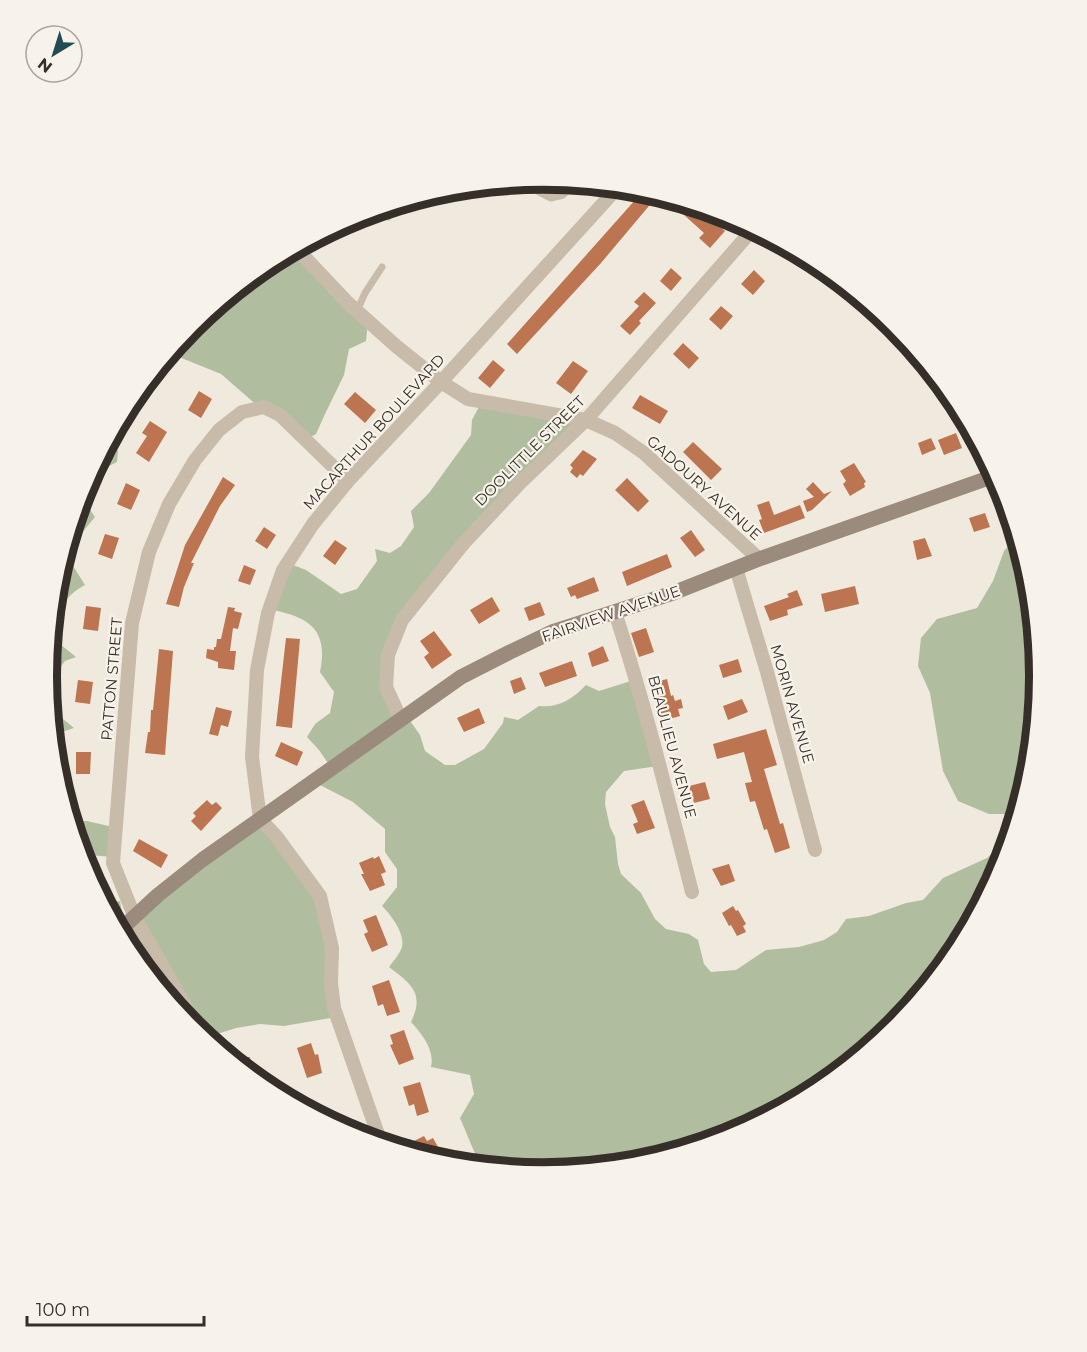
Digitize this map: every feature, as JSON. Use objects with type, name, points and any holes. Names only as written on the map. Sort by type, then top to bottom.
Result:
[{"type":"main road","name":"FAIRVIEW AVENUE","points":[[126,925],[158,895],[202,860],[462,677],[510,652],[552,632],[673,593],[759,559],[988,478]]},
{"type":"street","name":"MACARTHUR BOULEVARD","points":[[260,819],[252,758],[256,670],[268,613],[283,570],[313,524],[348,481],[611,195]]},
{"type":"street","name":"DOOLITTLE STREET","points":[[401,720],[386,687],[388,655],[402,620],[471,535],[520,483],[586,420],[748,235]]},
{"type":"street","name":"GADOURY AVENUE","points":[[302,254],[357,311],[441,382],[468,399],[586,420],[615,434],[644,453],[759,559]]},
{"type":"street","name":"PATTON STREET","points":[[182,1002],[135,918],[113,863],[132,623],[149,552],[169,504],[195,460],[224,427],[242,412],[264,407],[280,416],[348,481]]},
{"type":"street","name":"MORIN AVENUE","points":[[735,568],[767,672],[815,850]]},
{"type":"street","name":"BEAULIEU AVENUE","points":[[615,612],[641,695],[692,892]]},
{"type":"street","points":[[260,819],[276,836],[320,896],[332,948],[331,983],[334,1008],[378,1133]]},
{"type":"lane","points":[[538,190],[551,198],[563,195],[568,191]]},
{"type":"lane","points":[[357,311],[365,293],[382,267]]},
{"type":"green space","points":[[301,255],[368,321],[366,341],[349,349],[344,375],[316,434],[305,440],[260,408],[221,374],[177,356],[199,332],[247,290]]},
{"type":"green space","points":[[481,403],[578,419],[407,613],[385,685],[420,735],[425,751],[445,765],[455,765],[484,749],[503,723],[504,717],[518,720],[539,706],[553,706],[565,702],[586,685],[599,691],[634,680],[658,766],[624,771],[606,792],[605,804],[610,827],[615,837],[618,864],[621,874],[641,893],[655,919],[666,929],[689,934],[698,940],[704,964],[711,972],[736,970],[766,950],[799,947],[824,940],[837,932],[846,919],[869,916],[906,903],[923,900],[943,878],[987,858],[999,847],[980,891],[948,946],[909,997],[888,1020],[840,1062],[814,1081],[759,1112],[700,1137],[638,1153],[575,1161],[512,1161],[477,1158],[460,1118],[474,1094],[470,1075],[431,1067],[429,1048],[411,1022],[417,1004],[414,990],[389,967],[400,952],[402,942],[396,925],[382,906],[397,887],[397,869],[385,852],[385,829],[353,802],[316,783],[330,766],[307,737],[315,724],[330,713],[334,692],[320,672],[321,645],[312,627],[295,616],[269,609],[288,563],[306,570],[341,594],[357,589],[377,561],[375,549],[390,553],[401,546],[414,527],[411,511],[429,493],[471,435],[472,420]]},
{"type":"green space","points":[[115,446],[118,451],[117,462],[102,472]]},
{"type":"green space","points":[[88,506],[95,517],[78,538]]},
{"type":"green space","points":[[1011,543],[1026,612],[1030,676],[1029,708],[1021,771],[1015,795],[1005,814],[989,814],[958,801],[943,771],[930,693],[918,666],[921,638],[937,619],[977,608],[993,581],[1004,551]]},
{"type":"green space","points":[[71,562],[85,585],[62,605]]},
{"type":"green space","points":[[58,643],[76,657],[65,661],[57,671]]},
{"type":"green space","points":[[59,715],[74,728],[60,733]]},
{"type":"green space","points":[[257,821],[310,885],[321,913],[336,1017],[284,1026],[260,1024],[215,1035],[169,986],[143,940],[125,923],[113,903],[120,901],[123,918]]},
{"type":"green space","points":[[80,822],[113,827],[112,857],[91,855]]},
{"type":"building","points":[[636,199],[652,202],[601,263],[517,354],[507,344]]},
{"type":"building","points":[[686,211],[706,217],[725,231],[710,248],[699,238],[704,233],[683,214]]},
{"type":"building","points":[[671,268],[682,278],[671,291],[660,281]]},
{"type":"building","points":[[754,270],[765,281],[753,295],[741,284]]},
{"type":"building","points":[[644,292],[656,303],[639,321],[641,323],[630,335],[620,326],[639,306],[634,302]]},
{"type":"building","points":[[721,306],[733,316],[721,330],[709,319]]},
{"type":"building","points":[[683,343],[699,358],[689,369],[673,354]]},
{"type":"building","points":[[493,360],[505,370],[490,388],[478,378]]},
{"type":"building","points":[[573,361],[588,371],[571,394],[556,383]]},
{"type":"building","points":[[199,391],[212,399],[201,418],[188,410]]},
{"type":"building","points":[[355,392],[376,410],[365,423],[344,404]]},
{"type":"building","points":[[640,395],[668,411],[660,424],[632,408]]},
{"type":"building","points":[[150,421],[167,432],[149,462],[136,453],[147,436],[142,433]]},
{"type":"building","points":[[956,433],[962,448],[944,455],[938,440]]},
{"type":"building","points":[[931,438],[936,449],[922,455],[918,443]]},
{"type":"building","points":[[693,442],[722,469],[711,480],[683,452]]},
{"type":"building","points":[[583,450],[597,459],[583,476],[580,474],[577,478],[570,472],[573,468],[570,465]]},
{"type":"building","points":[[854,463],[866,482],[865,487],[850,496],[843,484],[846,481],[840,471]]},
{"type":"building","points":[[223,477],[235,485],[220,506],[191,563],[194,563],[179,607],[166,604],[185,545]]},
{"type":"building","points":[[627,478],[649,501],[638,512],[615,490]]},
{"type":"building","points":[[813,482],[824,494],[832,491],[807,512],[803,501],[814,497],[806,489]]},
{"type":"building","points":[[126,483],[140,490],[131,510],[117,504]]},
{"type":"building","points":[[769,501],[774,515],[800,505],[805,518],[764,533],[757,505]]},
{"type":"building","points":[[985,513],[990,527],[974,532],[969,518]]},
{"type":"building","points":[[264,527],[276,535],[267,549],[255,541]]},
{"type":"building","points":[[691,530],[705,550],[695,557],[680,538]]},
{"type":"building","points":[[105,534],[119,538],[112,559],[98,554]]},
{"type":"building","points":[[925,538],[932,556],[917,560],[913,541]]},
{"type":"building","points":[[335,540],[347,548],[335,565],[323,556]]},
{"type":"building","points":[[667,554],[672,567],[627,586],[622,572]]},
{"type":"building","points":[[244,565],[256,570],[250,585],[238,581]]},
{"type":"building","points":[[594,577],[599,591],[577,599],[575,595],[571,597],[567,588]]},
{"type":"building","points":[[855,586],[859,604],[825,612],[821,594]]},
{"type":"building","points":[[797,590],[803,605],[787,610],[788,615],[770,621],[764,606],[789,597],[787,594]]},
{"type":"building","points":[[492,597],[500,611],[479,624],[470,610]]},
{"type":"building","points":[[540,602],[545,615],[529,621],[524,608]]},
{"type":"building","points":[[86,606],[101,608],[98,631],[83,629]]},
{"type":"building","points":[[228,607],[235,608],[234,611],[242,613],[238,629],[233,628],[230,651],[236,651],[234,670],[218,668],[218,662],[206,658],[207,649],[214,650],[217,639],[221,639]]},
{"type":"building","points":[[646,628],[654,652],[639,657],[631,633]]},
{"type":"building","points":[[434,631],[452,655],[432,669],[424,657],[429,653],[420,641]]},
{"type":"building","points":[[286,638],[300,639],[292,728],[276,726]]},
{"type":"building","points":[[603,646],[609,661],[592,667],[588,653]]},
{"type":"building","points":[[159,649],[173,651],[165,755],[145,753],[148,732],[150,732],[151,710],[153,710]]},
{"type":"building","points":[[738,659],[742,672],[723,678],[719,665]]},
{"type":"building","points":[[572,661],[577,676],[545,687],[539,673]]},
{"type":"building","points":[[521,677],[526,689],[514,694],[510,681]]},
{"type":"building","points":[[667,679],[671,696],[673,695],[675,701],[681,699],[683,708],[678,709],[680,716],[663,721],[657,700],[654,701],[649,684]]},
{"type":"building","points":[[78,680],[93,682],[90,704],[75,702]]},
{"type":"building","points":[[742,699],[748,712],[728,720],[723,706]]},
{"type":"building","points":[[216,707],[232,711],[228,727],[221,725],[218,736],[209,734]]},
{"type":"building","points":[[479,708],[485,723],[464,732],[457,718]]},
{"type":"building","points":[[766,729],[777,765],[764,769],[780,824],[783,823],[790,848],[775,853],[767,829],[764,830],[755,801],[750,802],[745,783],[752,782],[744,752],[717,759],[713,744]]},
{"type":"building","points":[[281,742],[303,752],[297,766],[275,756]]},
{"type":"building","points":[[76,752],[91,752],[90,774],[76,774]]},
{"type":"building","points":[[705,782],[710,799],[694,803],[689,786]]},
{"type":"building","points":[[207,800],[212,805],[216,802],[222,808],[201,831],[191,821],[196,816],[193,813]]},
{"type":"building","points":[[644,800],[655,828],[637,834],[633,824],[638,822],[631,805]]},
{"type":"building","points":[[139,839],[168,855],[161,868],[133,851]]},
{"type":"building","points":[[379,856],[386,872],[381,874],[385,885],[370,891],[361,874],[364,874],[359,863]]},
{"type":"building","points":[[729,864],[735,881],[721,886],[712,869]]},
{"type":"building","points":[[733,906],[746,924],[743,926],[746,932],[737,936],[722,913]]},
{"type":"building","points":[[376,915],[388,945],[372,952],[364,934],[368,932],[363,920]]},
{"type":"building","points":[[389,980],[400,1012],[387,1016],[383,1004],[378,1006],[372,986]]},
{"type":"building","points":[[404,1030],[414,1059],[399,1065],[390,1045],[393,1044],[390,1035]]},
{"type":"building","points":[[311,1043],[315,1055],[318,1054],[322,1073],[307,1078],[297,1048]]},
{"type":"building","points":[[241,1057],[250,1057],[250,1064]]},
{"type":"building","points":[[420,1082],[429,1112],[417,1116],[414,1104],[409,1106],[403,1087]]},
{"type":"building","points":[[424,1136],[427,1141],[433,1138],[440,1151],[413,1145],[412,1142]]}]
